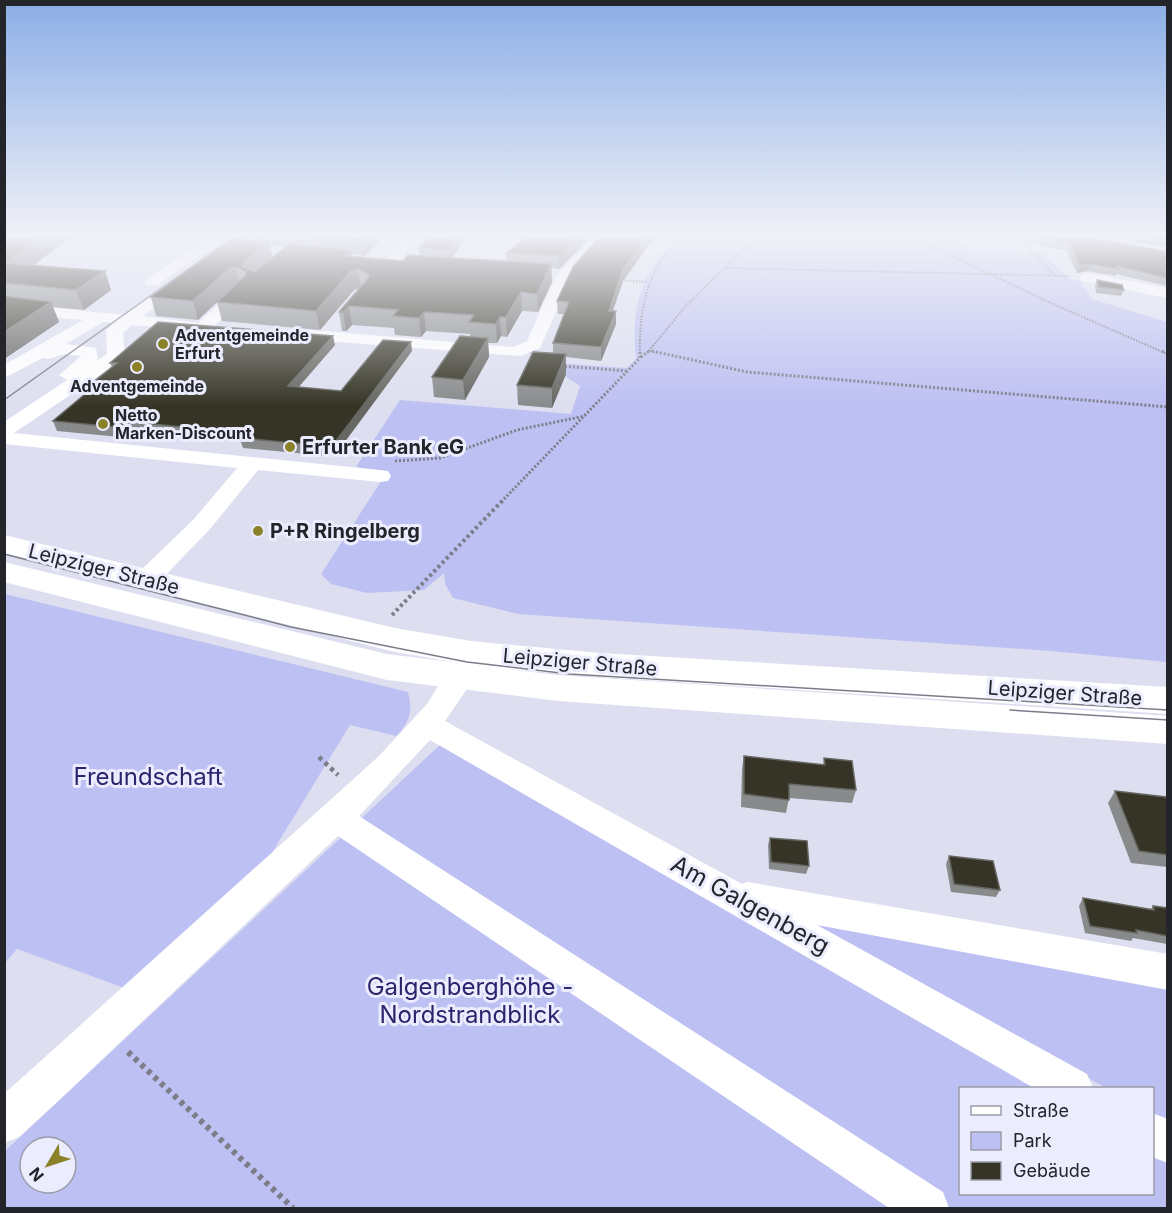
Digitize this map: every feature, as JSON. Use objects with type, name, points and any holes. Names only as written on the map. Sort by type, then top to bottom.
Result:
[{"type":"main road","name":"Leipziger Straße","points":[[4,543],[395,640],[465,664],[558,688],[1167,730]]},
{"type":"main road","name":"Leipziger Straße","points":[[4,572],[387,667],[465,664],[600,664],[1167,701]]},
{"type":"street","points":[[4,373],[98,319],[120,313],[148,294]]},
{"type":"street","points":[[203,327],[240,294]]},
{"type":"street","points":[[289,333],[515,352],[528,349],[534,344],[552,294]]},
{"type":"street","points":[[4,308],[98,319]]},
{"type":"street","points":[[120,313],[203,327],[223,328]]},
{"type":"street","points":[[4,431],[116,356],[117,344],[114,331],[120,313]]},
{"type":"street","points":[[326,336],[341,318]]},
{"type":"street","points":[[4,381],[45,355],[64,349],[90,352],[89,361],[4,419]]},
{"type":"street","points":[[4,438],[251,465],[387,469]]},
{"type":"street","points":[[146,580],[202,524],[251,465]]},
{"type":"street","points":[[4,1122],[106,1031],[335,817],[426,724],[442,704],[465,664]]},
{"type":"street","name":"Am Galgenberg","points":[[426,724],[730,893],[1070,1087]]},
{"type":"street","points":[[335,817],[927,1209]]},
{"type":"street","points":[[730,893],[1167,972]]},
{"type":"path","points":[[640,358],[640,316],[645,294]]},
{"type":"path","points":[[387,620],[640,358],[650,351],[698,294]]},
{"type":"path","points":[[1033,294],[1167,354]]},
{"type":"path","points":[[650,351],[747,372],[1167,407]]},
{"type":"path","points":[[553,366],[629,371]]},
{"type":"path","points":[[387,469],[440,458],[518,430],[585,416]]},
{"type":"path","points":[[106,1031],[293,1209]]},
{"type":"green space","points":[[641,294],[1088,294],[1092,299],[1167,322],[1167,662],[1051,651],[518,614],[453,598],[445,584],[444,573],[424,590],[367,593],[331,584],[321,574],[387,472],[356,467],[400,400],[571,414],[580,386],[528,352],[536,350],[556,363],[627,368],[636,359],[637,308]]},
{"type":"green space","name":"Freundschaft","points":[[5,594],[408,692],[409,716],[396,736],[350,725],[262,869],[130,990],[17,949],[5,963]]},
{"type":"green space","name":"Galgenberghöhe - Nordstrandblick","points":[[442,743],[1041,1087],[959,1087],[959,1195],[1154,1195],[1154,1152],[1168,1160],[1167,1208],[5,1208],[5,1151],[18,1139],[18,1195],[78,1195],[78,1135],[22,1135]]},
{"type":"green space","points":[[782,908],[1167,985],[1167,1123],[1154,1115],[1154,1087],[1104,1087]]},
{"type":"building","points":[[156,294],[201,294],[193,301],[151,297]]},
{"type":"building","points":[[226,294],[331,294],[316,311],[217,302]]},
{"type":"building","points":[[355,294],[520,294],[506,317],[500,317],[496,324],[469,322],[474,315],[424,312],[419,318],[393,316],[398,310],[349,306],[343,312],[339,312]]},
{"type":"building","points":[[560,294],[615,294],[609,311],[616,311],[601,347],[553,343],[569,302],[557,301]]},
{"type":"building","points":[[4,296],[51,302],[4,332]]},
{"type":"building","points":[[158,322],[333,336],[288,386],[341,391],[383,340],[411,342],[336,441],[330,440],[326,446],[240,438],[244,433],[123,421],[116,427],[53,421],[97,384],[92,383],[117,363],[110,363]]},
{"type":"building","points":[[460,336],[488,338],[463,380],[432,377]]},
{"type":"building","points":[[533,352],[566,354],[552,388],[517,385]]},
{"type":"building","points":[[744,756],[825,765],[824,758],[852,761],[856,790],[789,784],[789,800],[744,794]]},
{"type":"building","points":[[1115,791],[1166,797],[1167,855],[1139,851]]},
{"type":"building","points":[[770,838],[807,841],[809,866],[771,862]]},
{"type":"building","points":[[949,856],[993,861],[1000,890],[954,884]]},
{"type":"building","points":[[1083,898],[1154,910],[1153,906],[1167,908],[1167,936],[1136,930],[1137,933],[1090,926]]},
{"type":"tram line","points":[[4,400],[153,294]]},
{"type":"tram line","points":[[4,554],[291,627],[467,662],[569,674],[1168,710]]},
{"type":"tram line","points":[[1010,710],[1168,720]]},
{"type":"place","name":"Adventgemeinde Erfurt","points":[[163,344]]},
{"type":"place","name":"Adventgemeinde","points":[[137,367]]},
{"type":"place","name":"Netto Marken-Discount","points":[[103,424]]},
{"type":"place","name":"Erfurter Bank eG","points":[[290,447]]},
{"type":"place","name":"P+R Ringelberg","points":[[258,531]]}]
